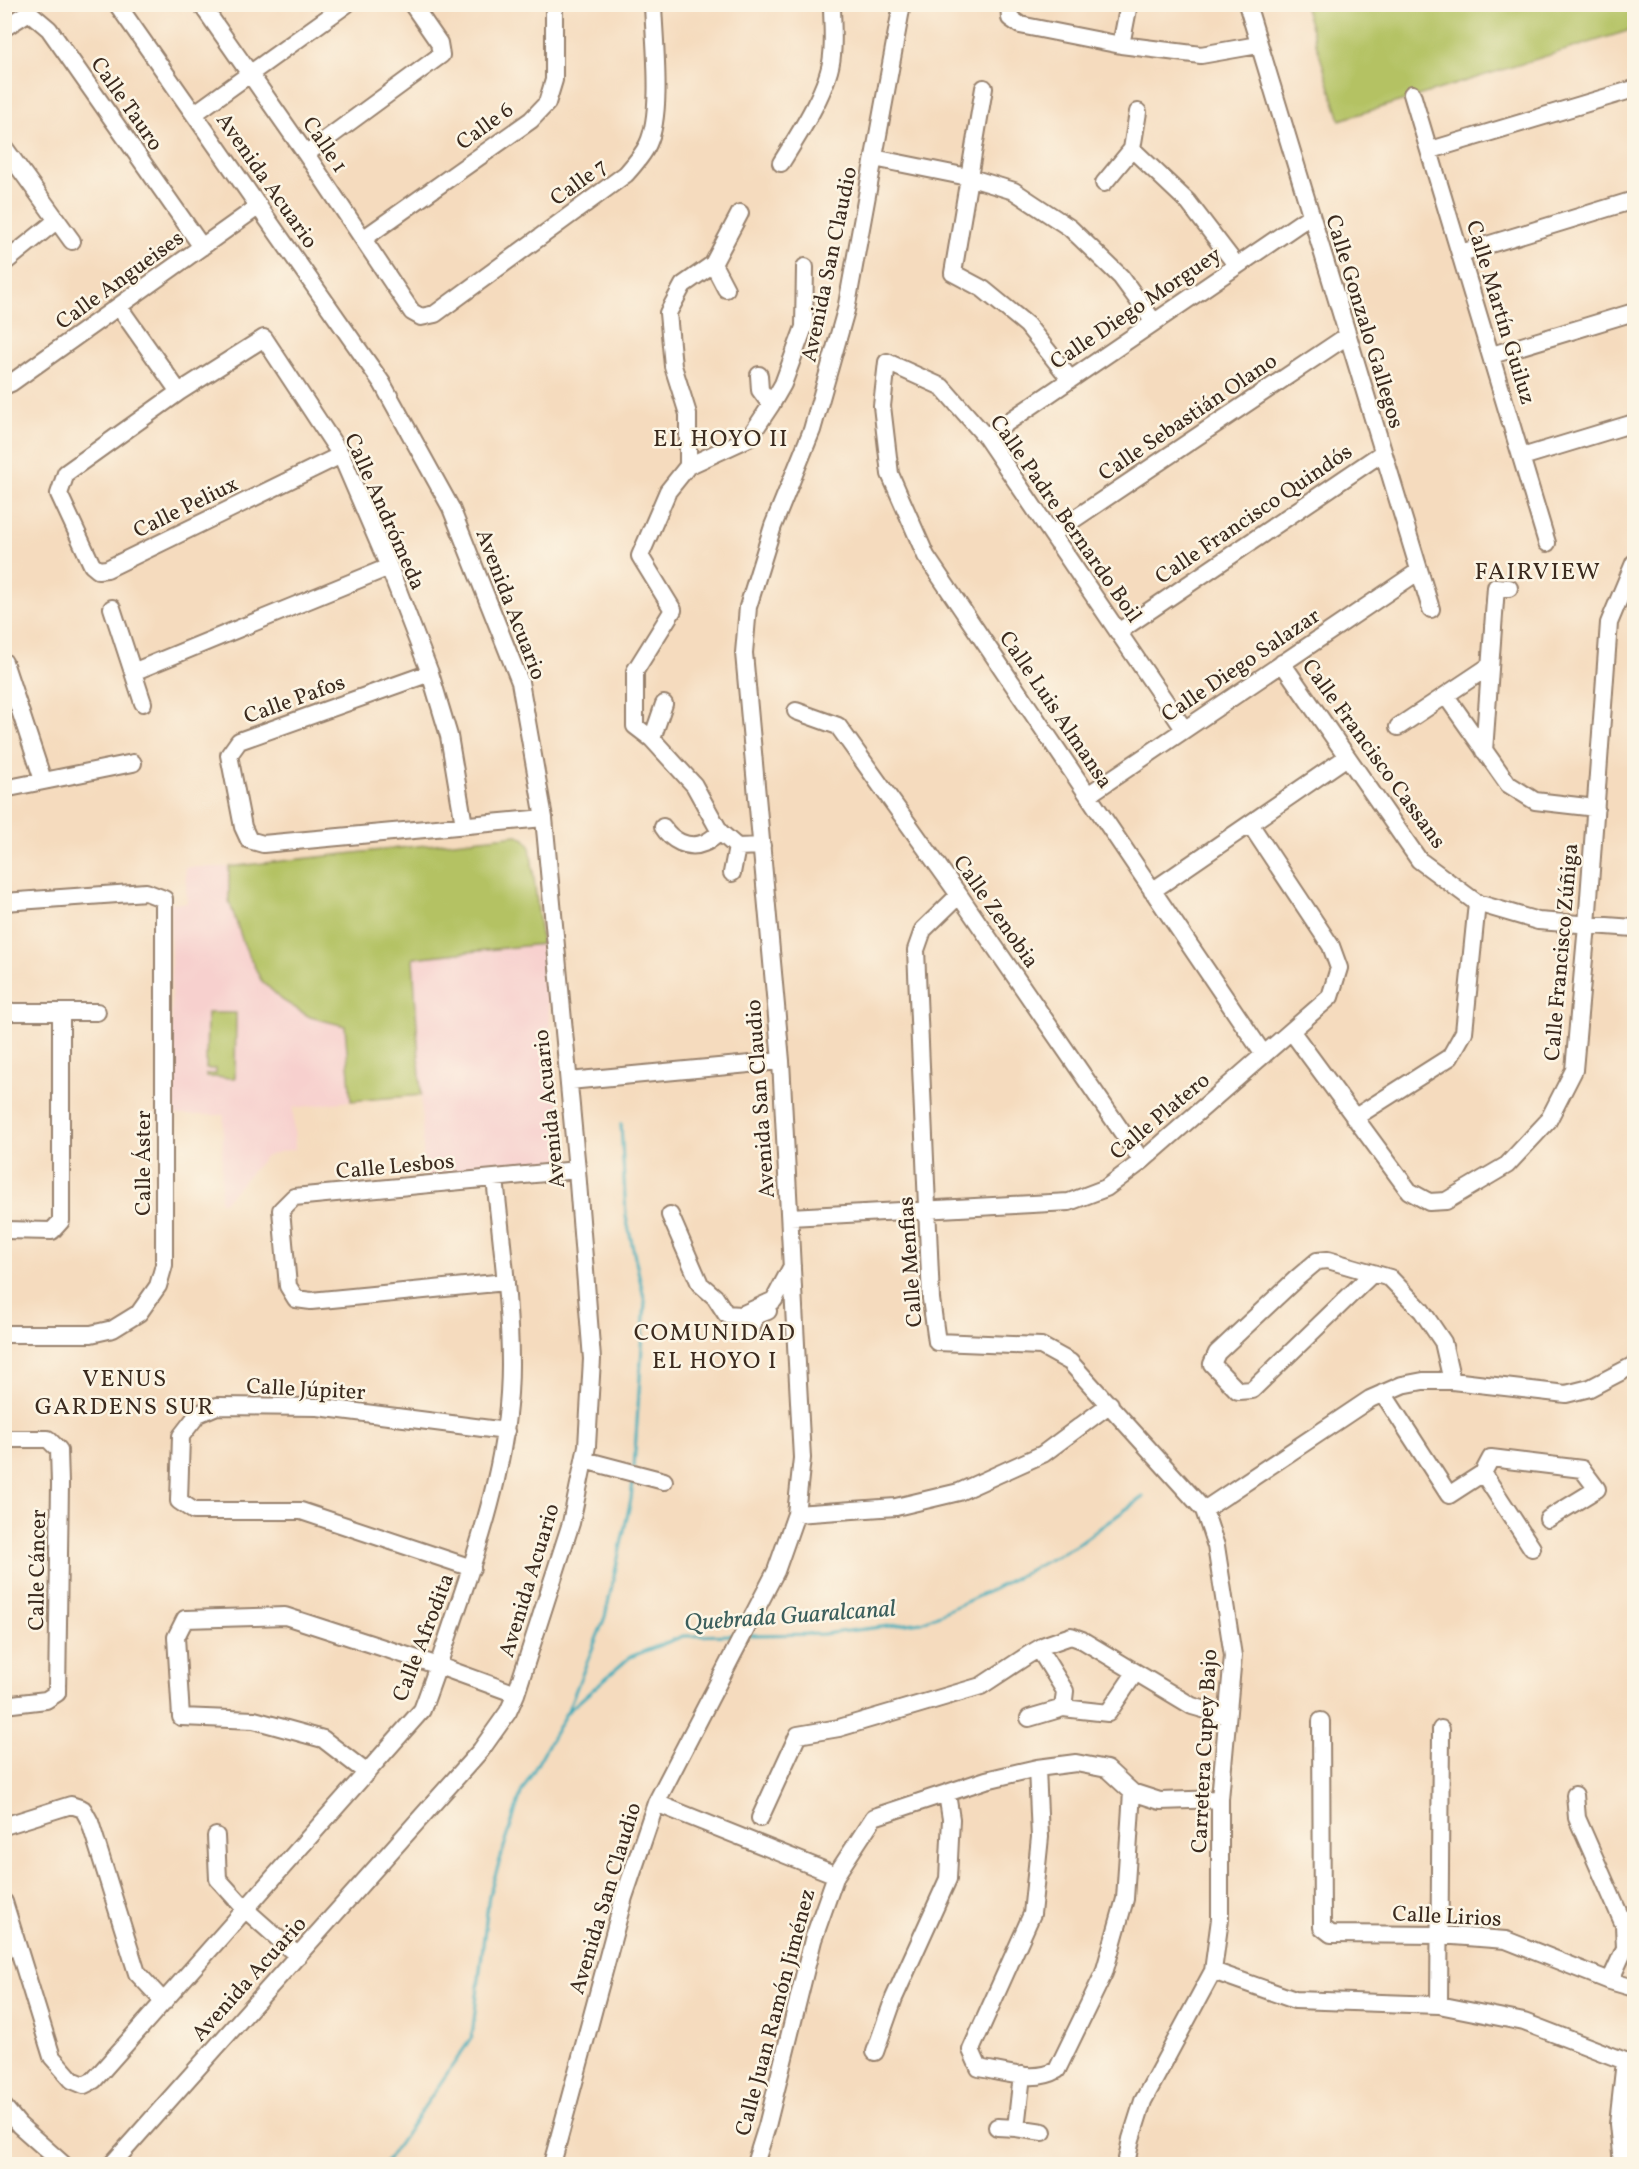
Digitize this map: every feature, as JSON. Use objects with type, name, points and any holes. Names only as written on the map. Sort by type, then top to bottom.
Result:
[{"type":"street","name":"Avenida Acuario","points":[[112,2164],[481,1750],[508,1712],[516,1694],[571,1522],[587,1446],[592,1359],[544,818],[520,682],[451,508],[382,383],[117,4]]},
{"type":"street","name":"Calle 1","points":[[201,4],[306,154],[412,312]]},
{"type":"street","points":[[194,114],[347,4]]},
{"type":"street","points":[[306,154],[441,55],[439,43],[412,4]]},
{"type":"street","name":"Calle 6","points":[[363,239],[531,120],[547,103],[554,80],[554,4]]},
{"type":"street","name":"Calle 7","points":[[412,312],[421,318],[435,314],[626,174],[639,160],[649,143],[654,126],[656,104],[653,4]]},
{"type":"street","points":[[781,163],[824,86],[832,57],[832,4]]},
{"type":"street","name":"Avenida San Claudio","points":[[552,2164],[624,1897],[656,1803],[776,1571],[796,1514],[802,1458],[781,1060],[744,653],[748,607],[773,526],[812,430],[843,321],[902,4]]},
{"type":"street","points":[[1009,4],[1010,18],[1020,25],[1121,45],[1202,55],[1258,45]]},
{"type":"street","points":[[1121,45],[1129,4]]},
{"type":"street","name":"Calle Gonzalo Gallegos","points":[[1247,4],[1431,609]]},
{"type":"street","name":"Calle Tauro","points":[[4,28],[29,12],[49,29],[202,247]]},
{"type":"street","points":[[984,88],[953,273],[983,289],[1027,325],[1070,379]]},
{"type":"street","points":[[1431,150],[1635,88]]},
{"type":"street","name":"Calle Martín Guiluz","points":[[1412,93],[1431,150],[1547,543]]},
{"type":"street","points":[[1104,183],[1132,149],[1138,111]]},
{"type":"street","points":[[4,147],[56,222],[72,241]]},
{"type":"street","points":[[1132,149],[1188,202],[1237,266]]},
{"type":"street","points":[[874,158],[968,177],[1014,191],[1070,228],[1121,277],[1154,322]]},
{"type":"street","points":[[1461,253],[1635,200]]},
{"type":"street","name":"Calle Angueises","points":[[4,386],[259,206]]},
{"type":"street","points":[[688,466],[688,414],[674,366],[668,313],[683,285],[713,264],[740,213]]},
{"type":"street","name":"Calle Diego Morguey","points":[[986,436],[1310,216]]},
{"type":"street","points":[[4,263],[56,222]]},
{"type":"street","points":[[713,264],[726,289]]},
{"type":"street","points":[[762,846],[737,847],[720,832],[694,785],[652,739],[635,726],[635,670],[673,610],[640,556],[668,491],[688,466],[749,438],[783,384],[804,327],[805,267]]},
{"type":"street","points":[[119,307],[179,392]]},
{"type":"street","points":[[1492,355],[1635,312]]},
{"type":"street","name":"Calle Sebastián Olano","points":[[1052,534],[1347,336]]},
{"type":"street","name":"Calle Andrómeda","points":[[72,522],[59,494],[66,473],[179,392],[264,338],[341,455],[389,567],[430,673],[449,736],[464,825]]},
{"type":"street","name":"Calle Padre Bernardo Boil","points":[[887,362],[942,387],[986,436],[1184,729]]},
{"type":"street","name":"Calle Luis Almansa","points":[[887,362],[882,406],[890,474],[926,556],[1264,1055]]},
{"type":"street","points":[[759,375],[760,390],[771,405]]},
{"type":"street","points":[[1522,457],[1635,423]]},
{"type":"street","name":"Calle Francisco Quindós","points":[[1118,632],[1382,453]]},
{"type":"street","name":"Calle Peliux","points":[[72,522],[92,565],[98,570],[107,569],[341,455]]},
{"type":"street","name":"Calle Francisco Zúñiga","points":[[1292,1032],[1409,1191],[1429,1202],[1446,1201],[1507,1165],[1548,1121],[1574,1070],[1609,623],[1635,563]]},
{"type":"street","points":[[133,672],[389,567]]},
{"type":"street","name":"Calle Diego Salazar","points":[[1088,795],[1419,571]]},
{"type":"street","points":[[1484,752],[1488,667],[1496,587],[1509,588]]},
{"type":"street","points":[[112,608],[143,703]]},
{"type":"street","points":[[4,662],[43,780]]},
{"type":"street","name":"Calle Francisco Cassans","points":[[1282,663],[1419,860],[1477,903],[1538,921],[1635,928]]},
{"type":"street","points":[[1398,727],[1488,667]]},
{"type":"street","name":"Calle Pafos","points":[[430,673],[239,741],[230,755],[243,827],[249,840],[263,844],[464,825]]},
{"type":"street","points":[[1446,696],[1508,784],[1534,801],[1596,808]]},
{"type":"street","points":[[652,739],[664,704]]},
{"type":"street","name":"Calle Zenobia","points":[[796,711],[838,726],[959,895],[1142,1161]]},
{"type":"street","points":[[1152,891],[1347,758]]},
{"type":"street","points":[[4,789],[133,763]]},
{"type":"street","points":[[464,825],[544,818]]},
{"type":"street","name":"Calle Platero","points":[[790,1217],[1070,1202],[1106,1188],[1142,1161],[1330,997],[1339,968],[1331,946],[1250,824]]},
{"type":"street","points":[[663,827],[669,837],[686,845],[704,844],[720,832]]},
{"type":"street","points":[[732,873],[737,847]]},
{"type":"street","name":"Calle Áster","points":[[4,902],[146,892],[164,899],[165,1174],[164,1265],[158,1286],[139,1313],[113,1329],[91,1334],[4,1334]]},
{"type":"street","name":"Calle Menfias","points":[[959,895],[923,930],[916,950],[931,1299],[937,1342],[1041,1346],[1070,1362],[1204,1510]]},
{"type":"street","points":[[1354,1118],[1450,1057],[1464,1032],[1477,903]]},
{"type":"street","points":[[4,1012],[97,1012]]},
{"type":"street","points":[[4,1230],[52,1231],[60,1221],[61,1012]]},
{"type":"street","points":[[569,1080],[781,1060]]},
{"type":"street","name":"Calle Lesbos","points":[[506,1282],[311,1301],[296,1299],[288,1286],[281,1210],[294,1197],[577,1170]]},
{"type":"street","name":"Calle Afrodita","points":[[4,1902],[52,2056],[72,2080],[84,2085],[94,2080],[422,1710],[439,1666],[494,1497],[506,1431],[510,1364],[506,1282],[495,1178]]},
{"type":"street","points":[[670,1215],[700,1284],[716,1297],[726,1314],[741,1315],[774,1300],[792,1265]]},
{"type":"street","points":[[1373,1273],[1252,1390],[1239,1391],[1212,1364],[1217,1353],[1317,1261],[1328,1260],[1373,1273],[1390,1278],[1422,1311],[1443,1342],[1452,1381]]},
{"type":"street","points":[[751,1331],[755,1316],[776,1308],[795,1313]]},
{"type":"street","points":[[1204,1510],[1370,1399],[1402,1385],[1423,1381],[1452,1381],[1566,1394],[1590,1388],[1635,1365]]},
{"type":"street","points":[[1383,1393],[1449,1495],[1483,1473],[1491,1458],[1582,1469],[1597,1488],[1548,1519]]},
{"type":"street","points":[[796,1514],[896,1507],[959,1492],[1043,1454],[1110,1404]]},
{"type":"street","name":"Calle Júpiter","points":[[472,1568],[301,1511],[194,1511],[179,1501],[180,1436],[198,1414],[217,1406],[318,1407],[506,1431]]},
{"type":"street","name":"Calle Cáncer","points":[[4,1439],[48,1439],[58,1450],[60,1484],[57,1693],[46,1700],[4,1706]]},
{"type":"street","points":[[584,1460],[664,1481]]},
{"type":"street","points":[[1483,1473],[1532,1548]]},
{"type":"street","name":"Carretera Cupey Bajo","points":[[1126,2164],[1143,2101],[1213,1971],[1220,1919],[1220,1799],[1233,1656],[1216,1546],[1204,1510]]},
{"type":"street","points":[[367,1773],[323,1739],[254,1720],[181,1717],[176,1637],[185,1619],[285,1616],[439,1666],[516,1694]]},
{"type":"street","points":[[760,1818],[798,1735],[839,1728],[981,1686],[1038,1649],[1071,1636],[1082,1640],[1192,1706],[1227,1716]]},
{"type":"street","points":[[1038,1649],[1065,1691],[1063,1708]]},
{"type":"street","points":[[1029,1718],[1063,1708],[1108,1713],[1135,1673]]},
{"type":"street","name":"Calle Lirios","points":[[1321,1721],[1322,1927],[1331,1934],[1440,1935],[1506,1940],[1610,1981],[1635,1988]]},
{"type":"street","points":[[1439,2006],[1441,1729]]},
{"type":"street","name":"Calle Juan Ramón Jiménez","points":[[755,2164],[767,2126],[813,1940],[836,1875],[874,1817],[986,1780],[1037,1768],[1076,1763],[1107,1769],[1132,1792],[1160,1801],[1220,1799]]},
{"type":"street","points":[[1037,1768],[1040,1837],[1032,1914],[971,2050],[979,2068],[1022,2075],[1048,2075],[1057,2070],[1104,1973],[1125,1899],[1132,1792]]},
{"type":"street","points":[[875,2052],[894,1998],[948,1878],[951,1819],[947,1794]]},
{"type":"street","points":[[1575,1795],[1577,1818],[1624,1925],[1624,1948],[1610,1981]]},
{"type":"street","points":[[656,1803],[836,1875]]},
{"type":"street","points":[[4,1826],[71,1805],[83,1809],[90,1822],[137,1973],[164,2002]]},
{"type":"street","points":[[216,1836],[218,1879],[246,1910],[298,1956]]},
{"type":"street","points":[[1213,1971],[1295,2000],[1439,2006],[1524,2022],[1630,2061],[1618,2124],[1622,2164]]},
{"type":"street","points":[[1016,2128],[1022,2075]]},
{"type":"street","points":[[4,2107],[19,2125],[63,2164]]},
{"type":"street","points":[[997,2127],[1043,2132]]},
{"type":"shaded area","points":[[185,867],[229,867],[229,901],[244,945],[310,1016],[345,1026],[351,1101],[293,1108],[295,1149],[265,1157],[225,1201],[220,1202],[224,1115],[173,1115],[170,903],[187,903]]},
{"type":"shaded area","points":[[542,944],[565,1166],[424,1177],[413,958]]},
{"type":"green space","points":[[1304,5],[1634,5],[1634,29],[1340,120]]},
{"type":"green space","points":[[517,835],[525,839],[530,846],[542,944],[413,958],[421,1095],[351,1101],[345,1026],[310,1017],[282,1000],[261,980],[244,945],[229,901],[229,867]]},
{"type":"green space","points":[[207,1013],[236,1013],[235,1078],[206,1077],[206,1074],[216,1074],[216,1069],[206,1069]]},
{"type":"waterway","points":[[621,1124],[626,1217],[645,1302],[634,1467]]},
{"type":"waterway","points":[[567,1712],[605,1617],[631,1499],[633,1480]]},
{"type":"waterway","name":"Quebrada Guaralcanal","points":[[749,1635],[823,1634],[922,1622],[994,1589],[1075,1546],[1143,1497]]},
{"type":"waterway","name":"Quebrada Guaralcanal","points":[[385,2164],[472,2037],[489,1895],[521,1793],[566,1713],[630,1657],[683,1636],[736,1635]]},
{"type":"district","name":"EL HOYO II","points":[[721,438]]},
{"type":"district","name":"FAIRVIEW","points":[[1538,571]]},
{"type":"district","name":"COMUNIDAD EL HOYO I","points":[[715,1346]]},
{"type":"district","name":"VENUS GARDENS SUR","points":[[125,1392]]}]
